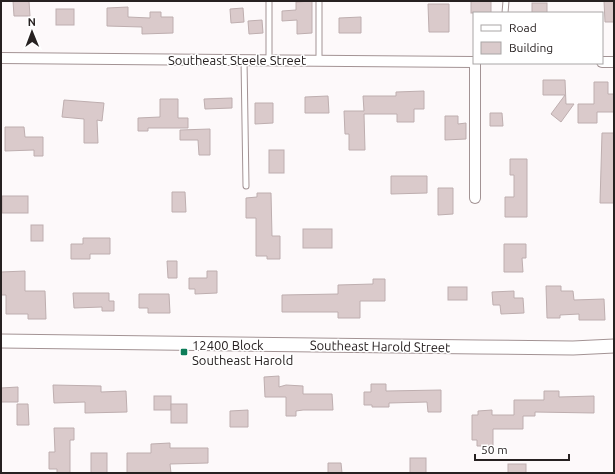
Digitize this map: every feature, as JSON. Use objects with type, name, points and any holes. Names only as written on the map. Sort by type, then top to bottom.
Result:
[{"type":"street","name":"Southeast Steele Street","points":[[1,58],[473,62]]},
{"type":"street","points":[[603,62],[614,62]]},
{"type":"street","points":[[474,64],[475,198]]},
{"type":"street","name":"Southeast Harold Street","points":[[1,340],[573,348],[614,346]]},
{"type":"lane","points":[[269,1],[269,60]]},
{"type":"lane","points":[[319,1],[319,61]]},
{"type":"lane","points":[[505,12],[506,1]]},
{"type":"lane","points":[[244,60],[246,186]]},
{"type":"building","points":[[13,1],[29,1],[30,16],[14,16]]},
{"type":"building","points":[[312,1],[312,33],[297,34],[297,20],[282,21],[282,11],[296,10],[296,2]]},
{"type":"building","points":[[471,1],[491,1],[491,12],[471,13]]},
{"type":"building","points":[[604,1],[614,1],[614,22],[605,22]]},
{"type":"building","points":[[532,3],[547,3],[547,12],[532,12]]},
{"type":"building","points":[[428,4],[449,4],[449,32],[429,32]]},
{"type":"building","points":[[128,7],[128,17],[150,18],[150,12],[161,12],[161,17],[173,17],[173,33],[142,34],[142,27],[107,26],[107,8]]},
{"type":"building","points":[[243,8],[244,22],[231,23],[230,9]]},
{"type":"building","points":[[56,9],[74,9],[74,25],[56,25]]},
{"type":"building","points":[[361,17],[361,33],[339,33],[339,18]]},
{"type":"building","points":[[262,20],[263,33],[249,34],[248,21]]},
{"type":"building","points":[[543,80],[565,80],[566,104],[574,104],[561,122],[551,114],[565,95],[543,95]]},
{"type":"building","points":[[594,82],[608,82],[608,94],[614,94],[614,112],[597,112],[597,123],[578,123],[578,104],[594,104]]},
{"type":"building","points":[[424,91],[424,109],[414,109],[414,122],[397,122],[397,114],[364,114],[365,150],[349,150],[349,134],[345,134],[344,111],[364,111],[363,96],[396,96],[396,92]]},
{"type":"building","points":[[328,96],[329,113],[305,113],[305,97]]},
{"type":"building","points":[[232,98],[232,108],[205,109],[204,99]]},
{"type":"building","points":[[160,99],[178,99],[178,118],[188,118],[188,128],[148,128],[148,131],[138,131],[138,118],[160,117]]},
{"type":"building","points":[[64,100],[104,103],[102,121],[97,120],[98,143],[84,143],[84,119],[62,117]]},
{"type":"building","points":[[255,103],[273,103],[273,123],[255,124]]},
{"type":"building","points":[[490,113],[502,113],[503,126],[490,126]]},
{"type":"building","points":[[445,116],[458,116],[458,124],[466,123],[466,139],[445,140]]},
{"type":"building","points":[[5,127],[24,127],[25,137],[43,137],[43,156],[34,156],[34,150],[5,151]]},
{"type":"building","points":[[210,129],[210,155],[199,155],[198,140],[180,140],[180,130]]},
{"type":"building","points":[[602,133],[614,133],[614,203],[600,203]]},
{"type":"building","points":[[269,150],[284,150],[284,173],[269,173]]},
{"type":"building","points":[[510,159],[527,159],[527,217],[505,217],[505,197],[514,197],[514,175],[510,175]]},
{"type":"building","points":[[391,176],[427,176],[427,193],[391,194]]},
{"type":"building","points":[[438,188],[453,188],[453,214],[438,215]]},
{"type":"building","points":[[172,192],[185,192],[186,212],[172,212]]},
{"type":"building","points":[[257,193],[271,193],[272,236],[280,236],[280,259],[267,259],[267,256],[256,256],[256,218],[246,218],[246,198],[257,197]]},
{"type":"building","points":[[2,196],[28,196],[28,213],[2,213]]},
{"type":"building","points":[[31,225],[43,225],[43,241],[31,241]]},
{"type":"building","points":[[303,229],[332,229],[332,248],[303,248]]},
{"type":"building","points":[[83,238],[110,238],[110,254],[90,254],[90,259],[71,259],[71,244],[83,244]]},
{"type":"building","points":[[504,244],[526,244],[526,258],[522,258],[523,272],[504,272]]},
{"type":"building","points":[[167,261],[177,261],[177,278],[168,278]]},
{"type":"building","points":[[25,271],[25,291],[45,291],[46,319],[28,319],[28,314],[6,314],[6,295],[1,295],[1,272]]},
{"type":"building","points":[[207,271],[217,271],[217,293],[195,294],[195,289],[189,289],[189,278],[207,278]]},
{"type":"building","points":[[373,279],[385,279],[385,301],[360,301],[360,318],[338,318],[338,312],[282,312],[282,295],[338,294],[338,285],[373,284]]},
{"type":"building","points":[[546,286],[561,286],[561,291],[573,291],[574,300],[604,299],[605,320],[579,320],[579,314],[560,315],[560,318],[547,318]]},
{"type":"building","points":[[448,287],[467,287],[467,300],[448,300]]},
{"type":"building","points":[[514,291],[514,298],[523,298],[524,313],[501,314],[500,305],[493,305],[492,292]]},
{"type":"building","points":[[73,293],[109,293],[109,301],[114,301],[114,311],[102,311],[102,307],[74,308]]},
{"type":"building","points":[[139,294],[169,294],[170,313],[148,313],[148,308],[139,308]]},
{"type":"building","points":[[279,376],[279,387],[286,385],[303,386],[303,394],[332,394],[333,410],[303,410],[296,411],[296,416],[286,416],[286,397],[265,397],[264,377]]},
{"type":"building","points":[[371,384],[386,384],[386,391],[441,390],[441,412],[428,412],[427,402],[389,403],[389,407],[372,407],[372,405],[364,405],[364,392],[371,392]]},
{"type":"building","points":[[53,385],[101,386],[101,392],[126,391],[127,412],[85,413],[85,402],[54,403]]},
{"type":"building","points":[[18,387],[18,402],[1,402],[1,388]]},
{"type":"building","points":[[544,391],[559,391],[559,397],[594,396],[594,413],[535,412],[535,416],[523,416],[523,429],[493,429],[493,446],[477,446],[477,440],[472,440],[472,415],[478,415],[478,411],[492,410],[492,415],[514,415],[514,400],[544,400]]},
{"type":"building","points":[[154,396],[171,396],[171,410],[154,410]]},
{"type":"building","points":[[17,404],[28,404],[29,425],[17,425]]},
{"type":"building","points":[[171,404],[187,404],[187,423],[171,423]]},
{"type":"building","points":[[248,410],[248,427],[230,427],[230,411]]},
{"type":"building","points":[[54,428],[74,428],[74,440],[70,440],[70,473],[57,473],[57,469],[49,469],[49,452],[55,452]]},
{"type":"building","points":[[170,443],[170,448],[208,448],[208,463],[170,464],[171,473],[127,473],[127,453],[151,453],[151,444]]},
{"type":"building","points":[[91,453],[107,453],[107,473],[91,473]]},
{"type":"building","points":[[410,458],[426,458],[426,473],[410,473]]},
{"type":"building","points":[[328,463],[341,463],[342,473],[328,473]]},
{"type":"building","points":[[508,464],[526,464],[526,473],[508,473]]},
{"type":"place","name":"12400 Block Southeast Harold","points":[[184,352]]}]
